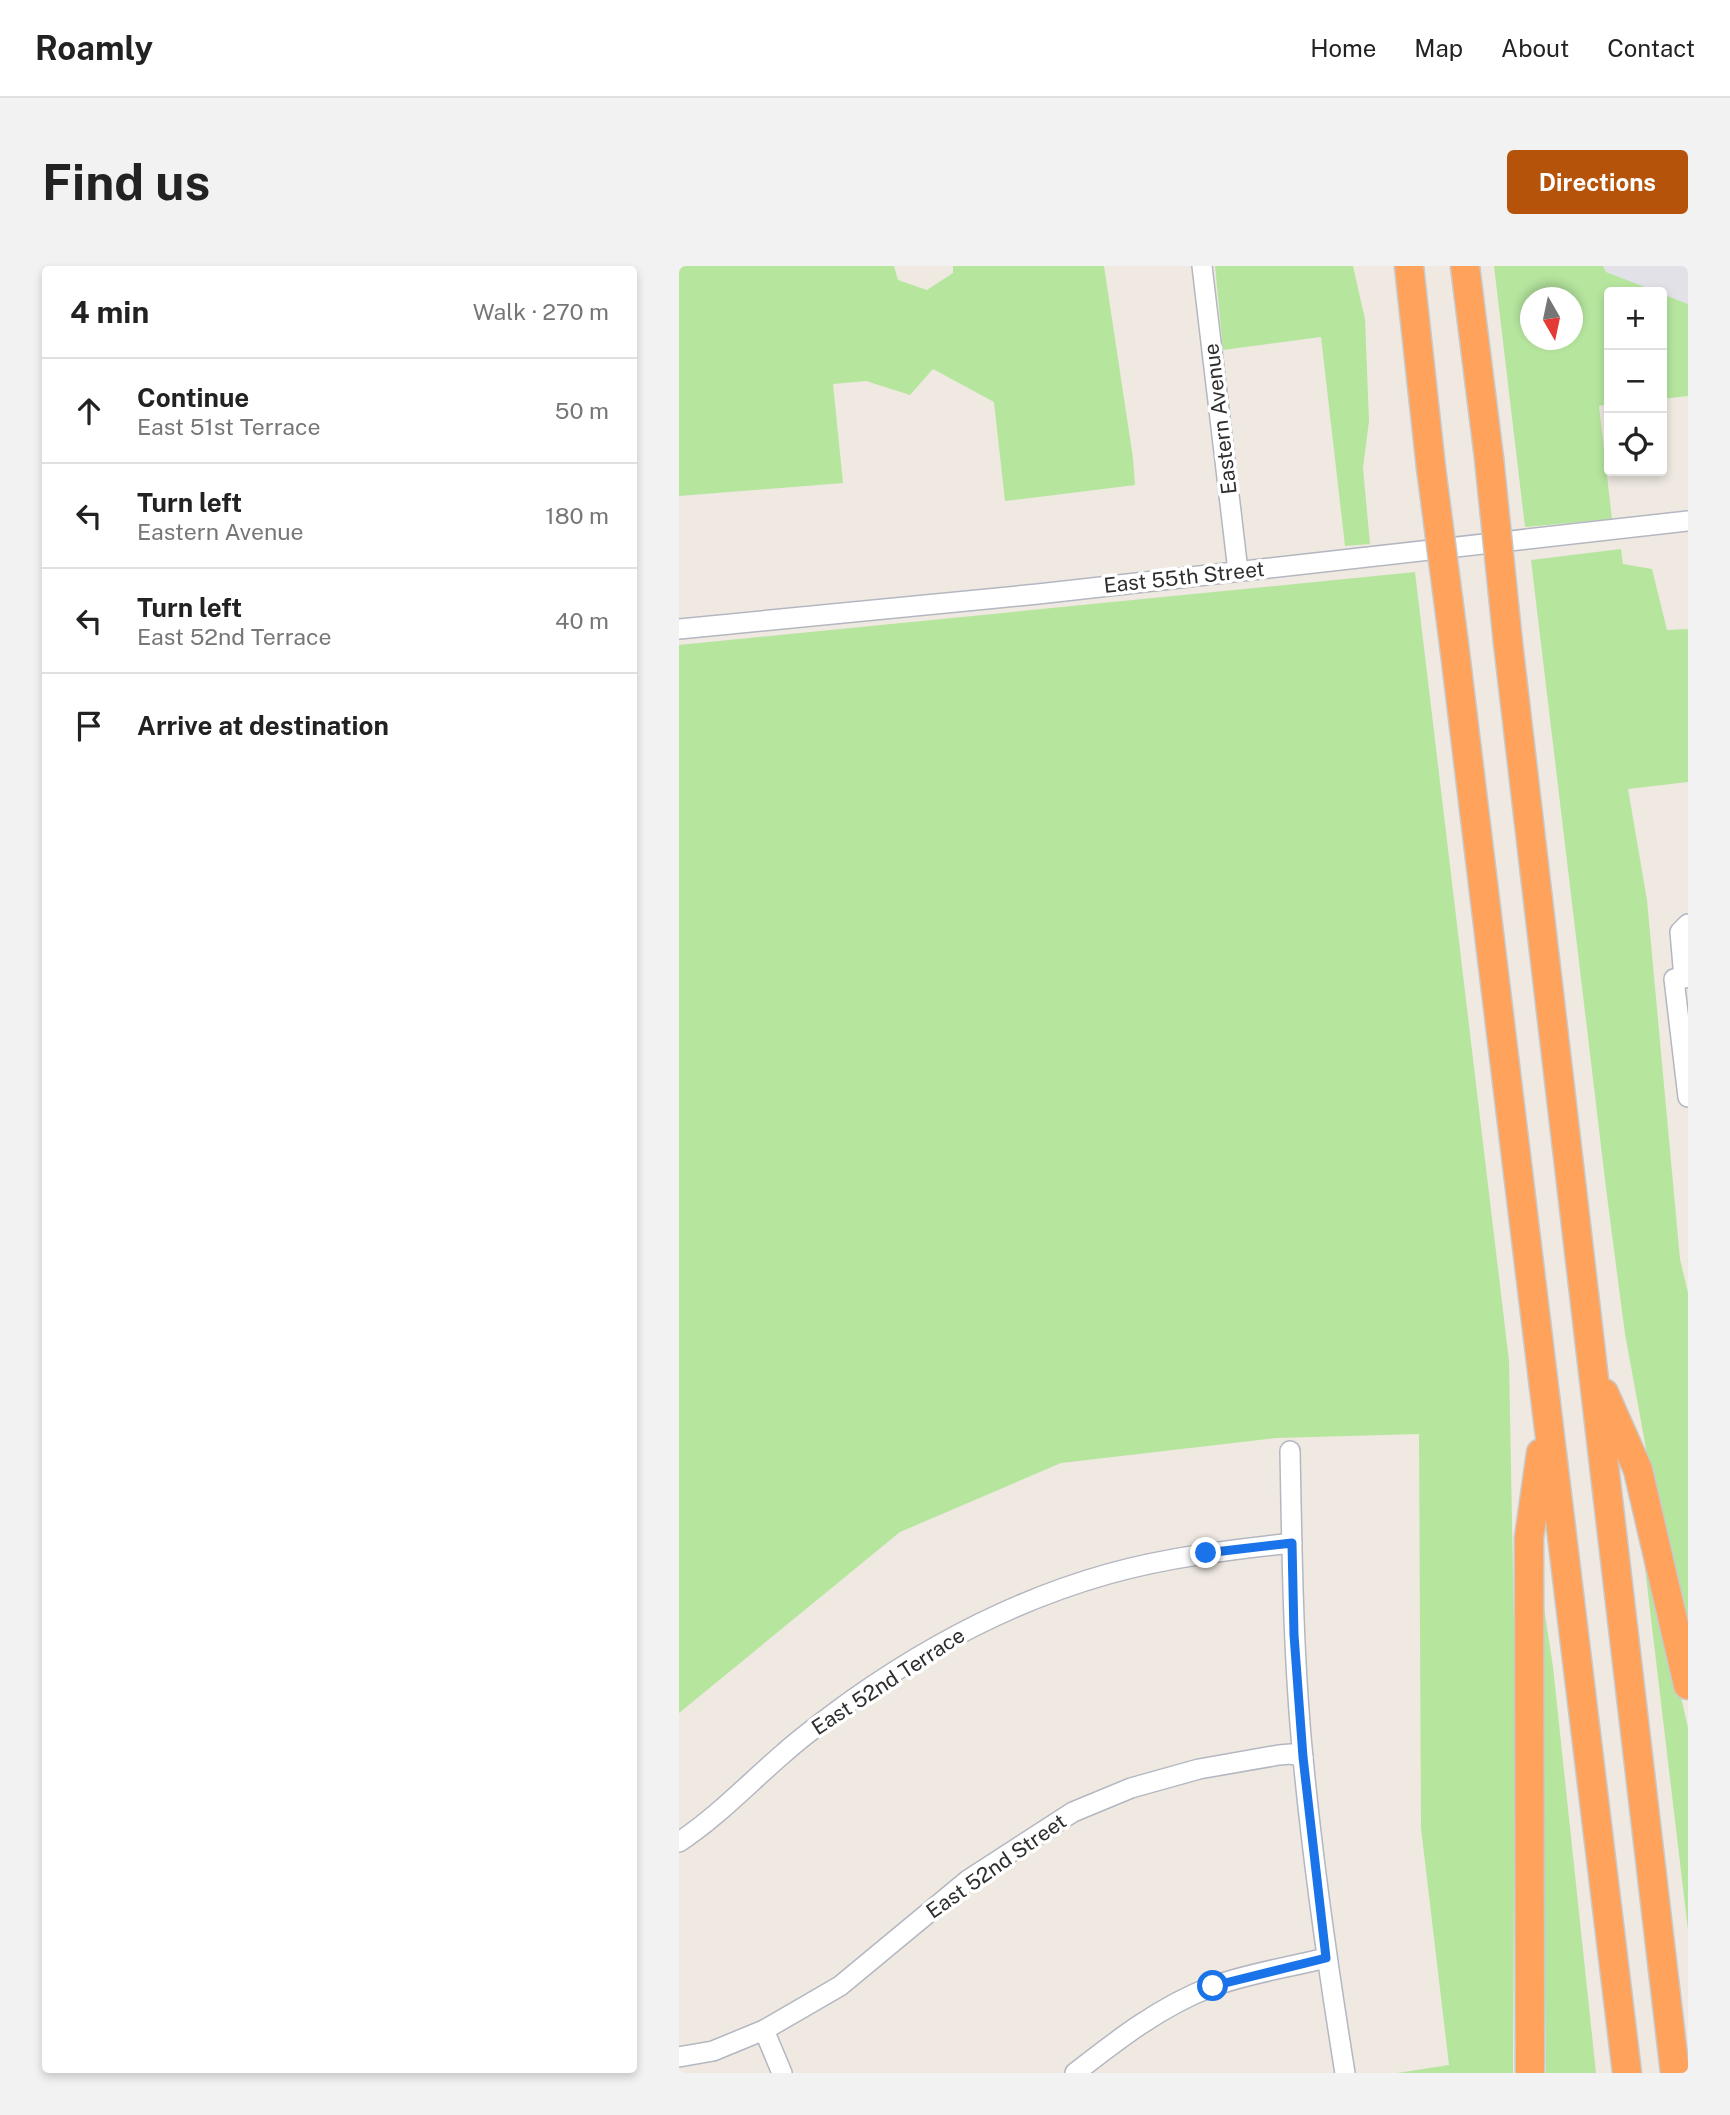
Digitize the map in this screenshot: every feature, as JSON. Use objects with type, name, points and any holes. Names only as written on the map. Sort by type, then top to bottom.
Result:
[{"type":"highway","points":[[1409,266],[1431,468],[1627,2073]]},
{"type":"highway","points":[[1465,266],[1674,2071]]},
{"type":"highway","points":[[1593,1367],[1638,1470],[1688,1685]]},
{"type":"highway","points":[[1530,2073],[1529,1538],[1547,1416]]},
{"type":"street","name":"Eastern Avenue","points":[[1202,266],[1238,571]]},
{"type":"street","name":"East 55th Street","points":[[679,629],[1688,521]]},
{"type":"street","points":[[1688,924],[1680,932],[1688,1097]]},
{"type":"street","points":[[1290,1451],[1294,1635],[1303,1757],[1326,1958],[1345,2073]]},
{"type":"street","name":"East 52nd Terrace","points":[[679,1842],[698,1830],[786,1751],[851,1701],[920,1655],[973,1625],[1046,1594],[1109,1573],[1206,1553],[1292,1543]]},
{"type":"street","name":"East 52nd Street","points":[[679,2057],[713,2051],[764,2030],[840,1986],[968,1881],[1073,1812],[1131,1788],[1199,1769],[1279,1755],[1303,1757]]},
{"type":"street","points":[[1075,2073],[1115,2041],[1174,2003],[1213,1986],[1326,1958]]},
{"type":"street","points":[[764,2030],[782,2073]]},
{"type":"shaded area","points":[[1603,266],[1688,266],[1688,304],[1667,296],[1667,287],[1644,287],[1606,272]]},
{"type":"green space","points":[[679,266],[894,266],[898,280],[927,290],[953,273],[953,266],[1104,266],[1135,485],[1005,501],[994,402],[933,369],[910,395],[866,381],[833,384],[843,483],[679,496]]},
{"type":"green space","points":[[1215,266],[1353,266],[1365,319],[1369,421],[1363,468],[1370,544],[1345,546],[1321,337],[1223,350]]},
{"type":"green space","points":[[1494,266],[1603,266],[1606,272],[1645,287],[1604,287],[1604,405],[1599,406],[1604,476],[1607,476],[1612,519],[1525,527]]},
{"type":"green space","points":[[1667,296],[1688,304],[1688,396],[1667,398]]},
{"type":"green space","points":[[1621,549],[1623,564],[1652,569],[1667,630],[1688,629],[1688,782],[1628,789],[1647,900],[1680,1259],[1688,1293],[1688,1646],[1649,1465],[1625,1334],[1531,560]]},
{"type":"green space","points":[[1415,572],[1509,1361],[1515,1682],[1513,2073],[1397,2073],[1449,2065],[1421,1828],[1419,1434],[1277,1438],[1061,1463],[900,1532],[679,1713],[679,645]]},
{"type":"green space","points":[[1643,1551],[1648,1551],[1688,1728],[1688,1930]]},
{"type":"green space","points":[[1540,1581],[1553,1667],[1596,2073],[1546,2073]]},
{"type":"route","points":[[1206,1553],[1292,1543],[1294,1635],[1303,1757],[1326,1958],[1213,1986]]}]
